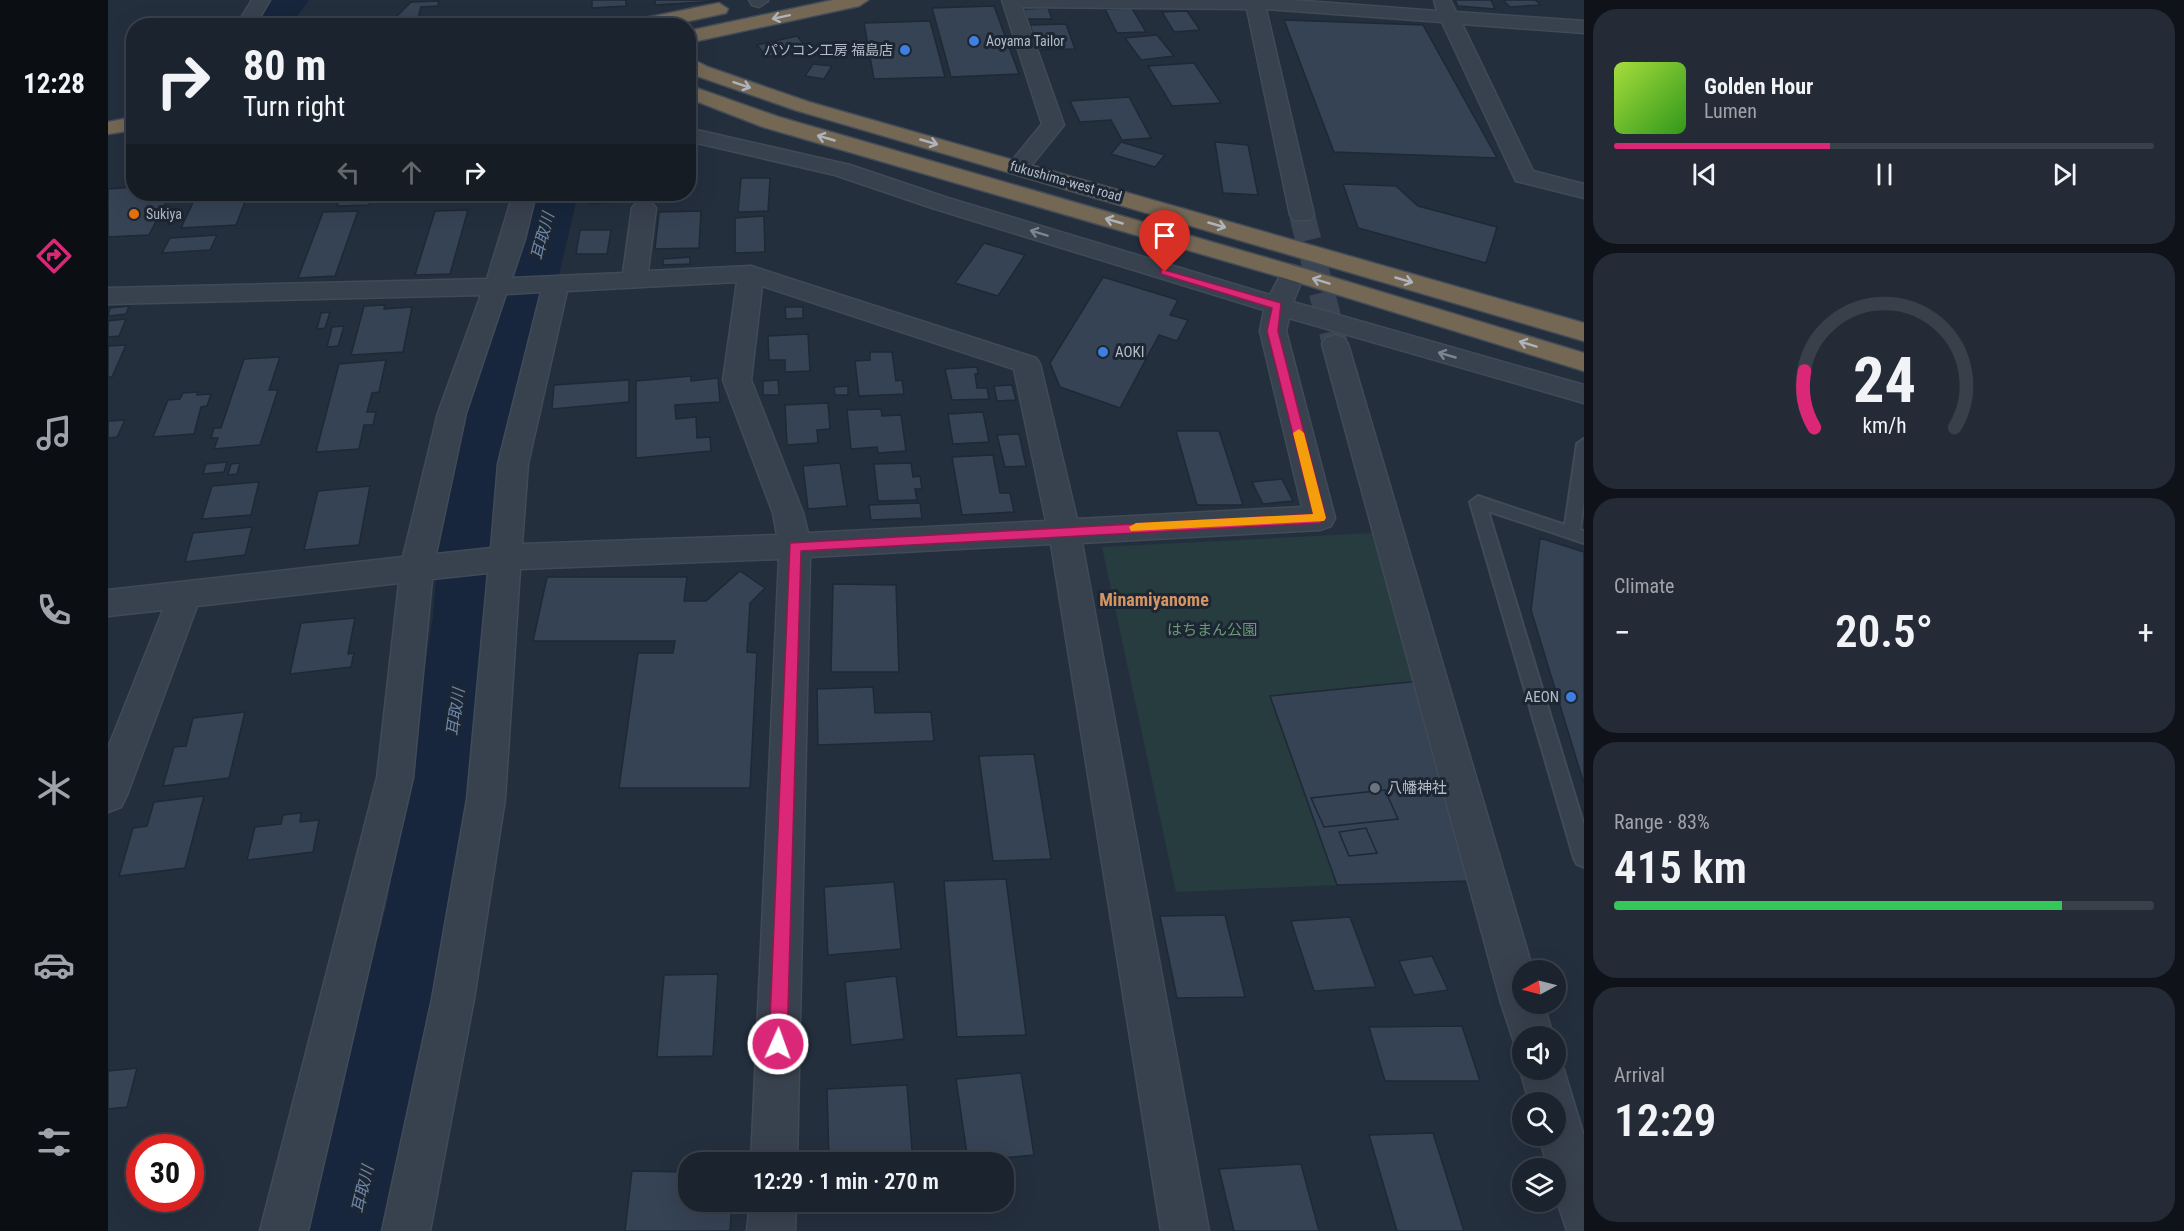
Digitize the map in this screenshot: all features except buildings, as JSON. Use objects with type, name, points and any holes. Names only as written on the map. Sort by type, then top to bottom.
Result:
[{"type":"highway","points":[[671,18],[761,0]]},
{"type":"highway","points":[[696,35],[859,0]]},
{"type":"highway","name":"fukushima-west road","points":[[696,68],[801,106],[1584,332]]},
{"type":"highway","name":"fukushima-west road","points":[[696,94],[771,122],[1293,273],[1584,362]]},
{"type":"highway","points":[[108,128],[126,125]]},
{"type":"highway","points":[[108,149],[126,146]]},
{"type":"street","points":[[250,18],[261,0]]},
{"type":"street","points":[[1018,167],[1053,125],[1011,0],[1255,2],[1445,8],[1584,27]]},
{"type":"street","points":[[1255,2],[1302,215]]},
{"type":"street","points":[[1445,8],[1524,176],[1584,191]]},
{"type":"street","points":[[696,136],[842,170],[940,203],[1278,306],[1584,394]]},
{"type":"street","points":[[842,170],[869,150]]},
{"type":"street","points":[[284,1231],[396,778],[426,566],[452,413],[502,286],[522,201]]},
{"type":"street","points":[[634,281],[644,208]]},
{"type":"street","points":[[108,296],[502,286],[634,281],[751,273],[1026,364],[1064,531],[1185,1231]]},
{"type":"street","points":[[751,273],[737,380],[788,513],[795,546],[774,1152]]},
{"type":"street","points":[[108,603],[500,558],[795,546],[1320,518],[1273,331],[1278,306],[1293,273]]},
{"type":"street","points":[[406,1231],[453,999],[486,799],[500,558],[513,464],[550,284]]},
{"type":"street","points":[[1335,344],[1512,964]]},
{"type":"street","points":[[108,795],[186,593]]},
{"type":"street","points":[[1564,1146],[1584,1216]]},
{"type":"street","points":[[771,1231],[772,1212]]},
{"type":"lane","points":[[1584,444],[1578,535],[1478,502],[1584,858]]},
{"type":"green space","name":"はちまん公園","points":[[1374,533],[1420,681],[1270,696],[1337,885],[1176,892],[1102,547]]},
{"type":"waterway","name":"耳取川","points":[[275,18],[289,0]]},
{"type":"waterway","name":"耳取川","points":[[352,1231],[429,904],[468,616],[474,512],[482,467],[551,201]]},
{"type":"tunnel","points":[[1302,215],[1335,344]]},
{"type":"slow traffic","points":[[1136,527],[1320,518],[1299,433]]},
{"type":"place","name":"Aoyama Tailor","points":[[974,41]]},
{"type":"place","name":"パソコン工房 福島店","points":[[905,50]]},
{"type":"place","name":"Sukiya","points":[[134,214]]},
{"type":"place","name":"AOKI","points":[[1103,352]]},
{"type":"place","name":"AEON","points":[[1571,697]]},
{"type":"place","name":"八幡神社","points":[[1375,788]]},
{"type":"district","name":"Minamiyanome","points":[[1154,600]]},
{"type":"route","points":[[778,1044],[795,546],[1320,518],[1273,331],[1278,306],[1165,272]]}]
